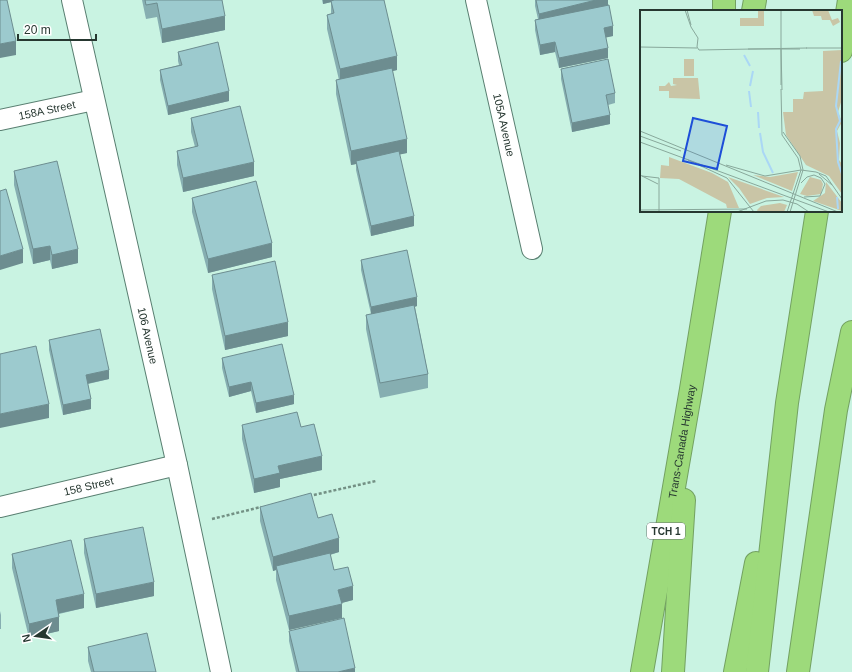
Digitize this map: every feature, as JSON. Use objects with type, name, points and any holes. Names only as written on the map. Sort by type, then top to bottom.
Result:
[{"type":"highway","points":[[753,10],[754,0]]},
{"type":"highway","points":[[842,45],[849,0]]},
{"type":"highway","name":"Trans-Canada Highway","points":[[642,672],[720,212]]},
{"type":"highway","points":[[735,672],[787,403],[817,212]]},
{"type":"highway","points":[[798,672],[836,410],[852,332]]},
{"type":"highway","points":[[673,672],[691,389]]},
{"type":"highway","points":[[757,672],[787,403]]},
{"type":"street","name":"106 Avenue","points":[[72,0],[177,465],[221,672]]},
{"type":"street","name":"105A Avenue","points":[[476,0],[532,249]]},
{"type":"street","name":"158A Street","points":[[0,120],[94,100]]},
{"type":"street","name":"158 Street","points":[[0,507],[177,465]]},
{"type":"path","points":[[302,498],[376,481]]},
{"type":"path","points":[[190,524],[265,507]]},
{"type":"building","points":[[0,0],[7,0],[16,41],[0,44]]},
{"type":"building","points":[[145,0],[222,0],[225,16],[162,29],[157,3],[146,5]]},
{"type":"building","points":[[384,0],[397,56],[340,69],[327,15],[334,13],[331,1]]},
{"type":"building","points":[[536,0],[596,0],[539,14]]},
{"type":"building","points":[[609,5],[613,26],[604,28],[608,48],[559,58],[555,42],[540,45],[535,20]]},
{"type":"building","points":[[218,42],[229,91],[168,106],[160,70],[182,65],[178,52]]},
{"type":"building","points":[[608,59],[615,93],[606,95],[610,115],[572,123],[561,69]]},
{"type":"building","points":[[392,68],[407,139],[351,151],[336,80]]},
{"type":"building","points":[[240,106],[254,162],[183,178],[177,151],[198,146],[191,118]]},
{"type":"building","points":[[399,151],[414,216],[371,226],[356,161]]},
{"type":"building","points":[[57,161],[78,249],[52,255],[50,246],[33,249],[14,171]]},
{"type":"building","points":[[256,181],[272,243],[208,259],[192,198]]},
{"type":"building","points":[[6,189],[23,249],[0,256],[0,191]]},
{"type":"building","points":[[407,250],[417,297],[371,307],[361,260]]},
{"type":"building","points":[[275,261],[288,322],[225,336],[212,275]]},
{"type":"building","points":[[414,305],[428,374],[380,383],[366,315]]},
{"type":"building","points":[[100,329],[109,370],[86,375],[91,399],[63,405],[49,340]]},
{"type":"building","points":[[282,344],[294,395],[256,403],[251,382],[229,387],[222,358]]},
{"type":"building","points":[[36,346],[49,404],[0,414],[0,354]]},
{"type":"building","points":[[297,412],[301,427],[314,424],[322,456],[278,466],[280,473],[254,479],[242,425]]},
{"type":"building","points":[[311,493],[318,518],[332,514],[339,538],[273,557],[260,507]]},
{"type":"building","points":[[143,527],[154,582],[96,594],[84,539]]},
{"type":"building","points":[[71,540],[84,594],[56,600],[59,617],[29,624],[12,554]]},
{"type":"building","points":[[330,553],[334,570],[348,567],[353,586],[338,590],[342,604],[289,616],[276,566]]},
{"type":"building","points":[[344,618],[355,668],[338,672],[299,672],[289,631]]},
{"type":"building","points":[[147,633],[156,672],[94,672],[88,647]]}]
